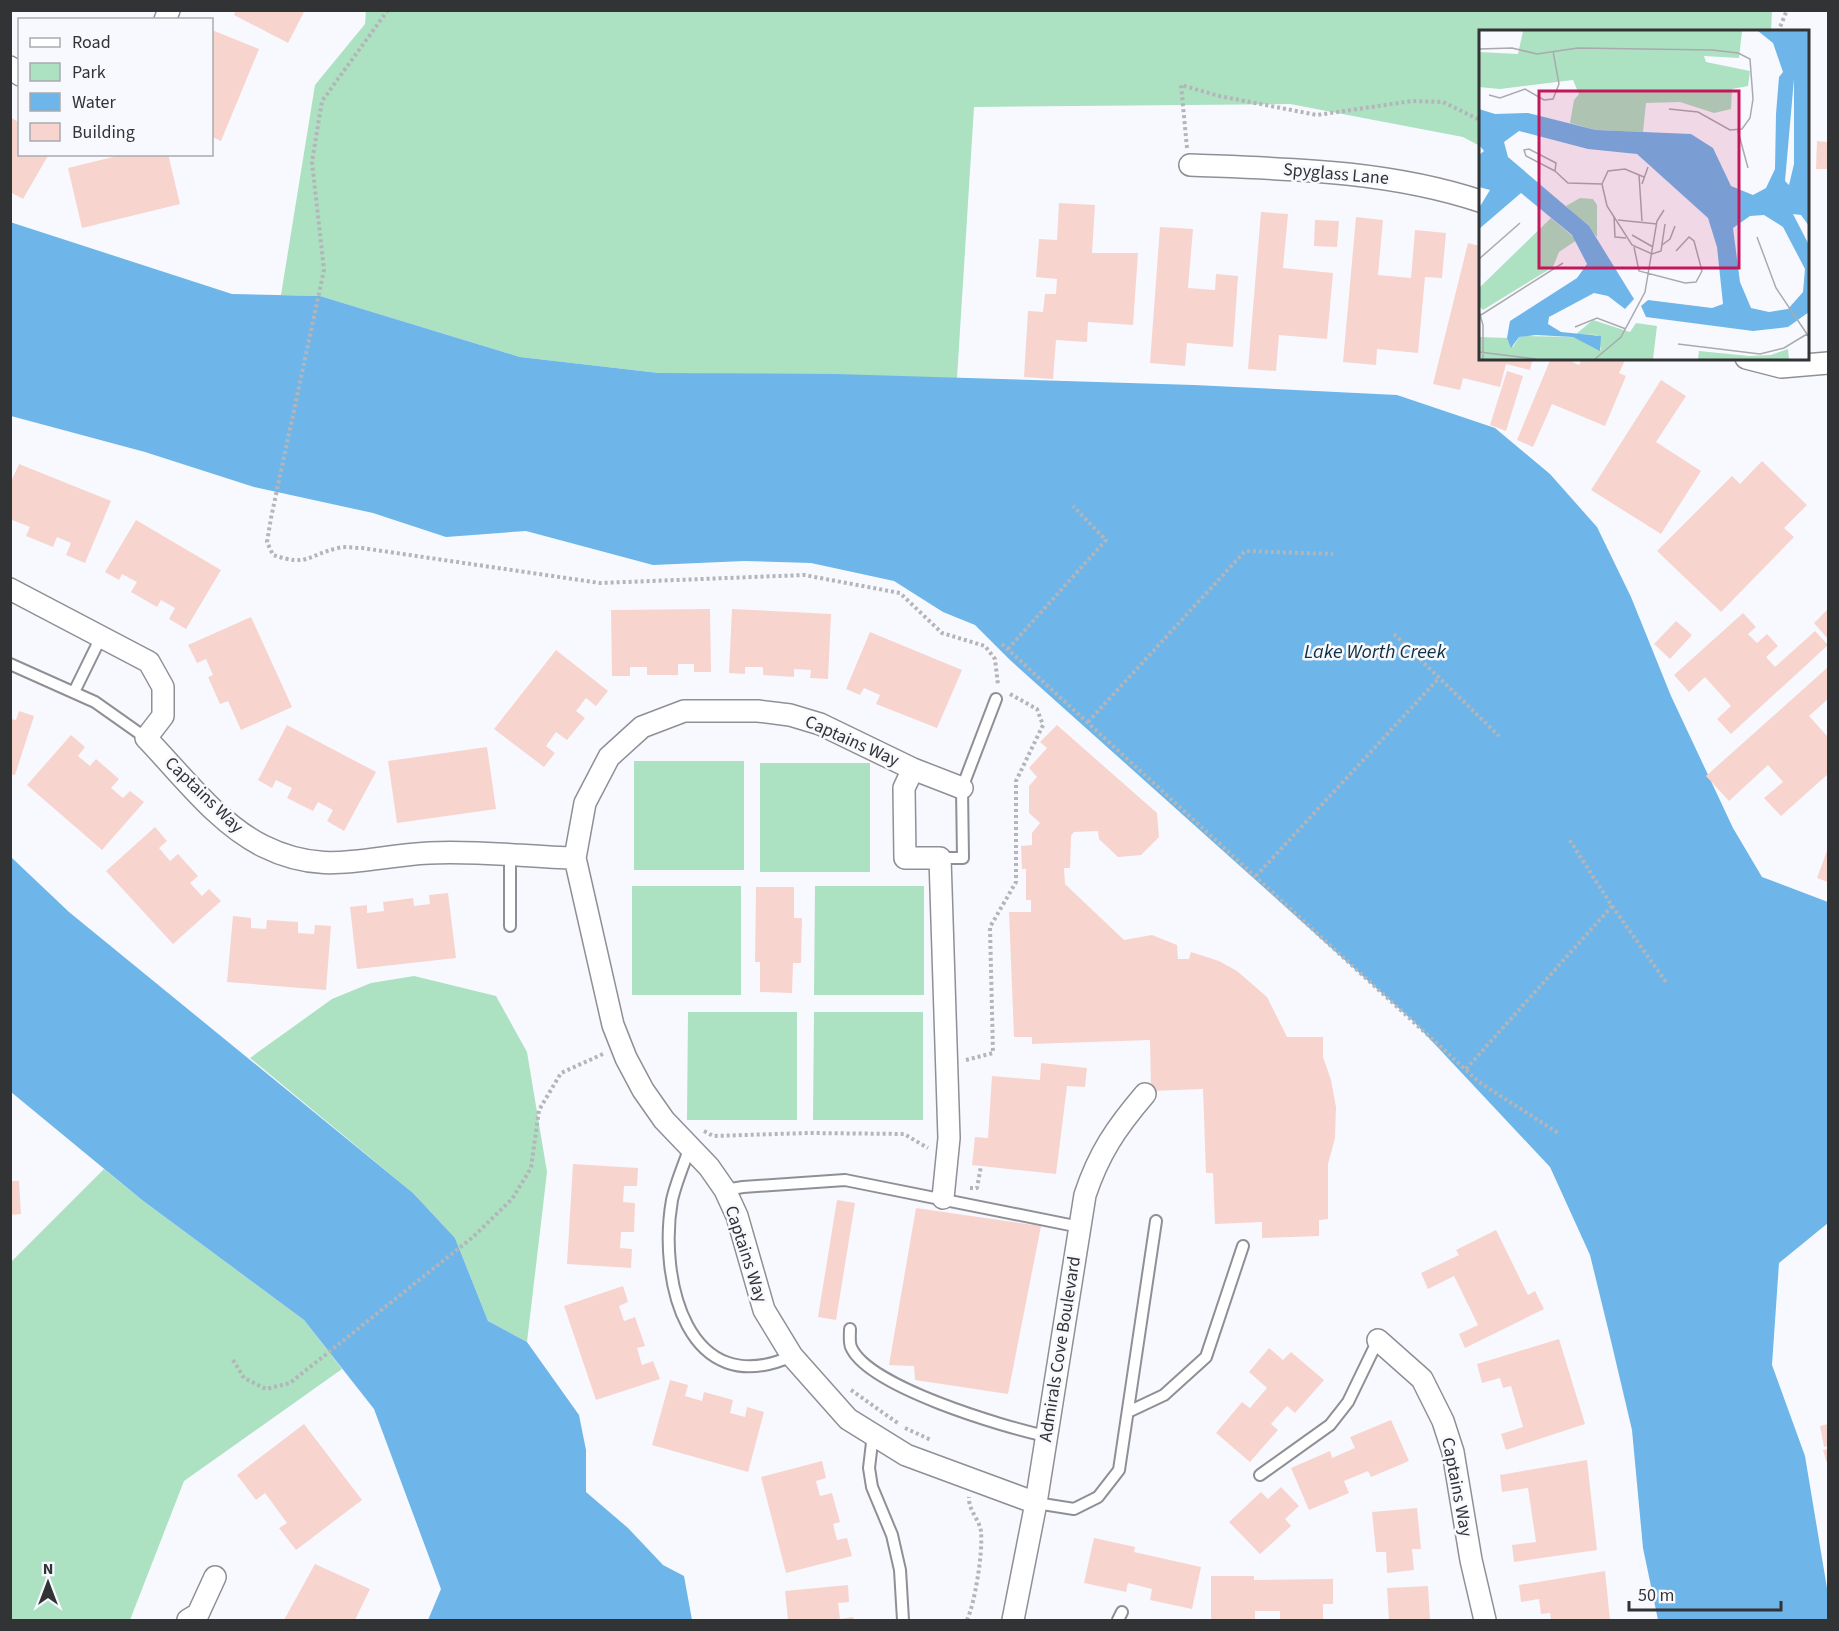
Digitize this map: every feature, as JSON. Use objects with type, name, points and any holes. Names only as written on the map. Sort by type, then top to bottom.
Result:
[{"type":"street","name":"Spyglass Lane","points":[[1190,165],[1341,172],[1401,180],[1479,201]]},
{"type":"street","points":[[1754,360],[1781,367],[1813,367],[1828,363]]},
{"type":"street","points":[[10,589],[149,662],[163,687],[162,716],[146,738]]},
{"type":"street","name":"Captains Way","points":[[962,788],[913,769],[820,724],[790,715],[698,710],[676,713],[642,728],[609,757],[585,803],[575,858],[613,1025],[631,1068],[664,1120],[709,1167],[725,1190],[737,1216],[764,1310],[792,1356],[848,1419],[906,1455],[1036,1503]]},
{"type":"street","name":"Captains Way","points":[[146,738],[239,831],[262,846],[288,856],[316,863],[344,864],[429,852],[575,858]]},
{"type":"street","points":[[913,769],[904,788],[905,858],[940,858],[947,1154],[943,1198]]},
{"type":"street","name":"Admirals Cove Boulevard","points":[[1013,1620],[1036,1503],[1085,1195],[1096,1162],[1116,1128],[1145,1094]]},
{"type":"street","name":"Captains Way","points":[[1378,1340],[1422,1379],[1443,1421],[1453,1452],[1471,1560],[1485,1620]]},
{"type":"street","points":[[188,1620],[198,1614],[215,1577]]},
{"type":"lane","points":[[75,692],[101,637]]},
{"type":"lane","points":[[10,664],[95,702],[146,738]]},
{"type":"lane","points":[[940,858],[963,858],[962,788],[996,699]]},
{"type":"lane","points":[[510,856],[510,926]]},
{"type":"lane","points":[[690,1147],[672,1199],[670,1252],[677,1303],[694,1339],[716,1358],[743,1368],[772,1365],[792,1356]]},
{"type":"lane","points":[[725,1190],[845,1180],[1080,1227]]},
{"type":"lane","points":[[1036,1503],[1074,1509],[1098,1497],[1119,1470],[1156,1221]]},
{"type":"lane","points":[[1128,1412],[1164,1395],[1206,1358],[1243,1246]]},
{"type":"lane","points":[[850,1329],[850,1345],[858,1358],[878,1374],[936,1402],[1006,1427],[1046,1436]]},
{"type":"lane","points":[[1260,1475],[1330,1425],[1348,1402],[1378,1340]]},
{"type":"lane","points":[[873,1434],[869,1468],[872,1487],[892,1535],[900,1570],[903,1620]]},
{"type":"path","points":[[388,10],[322,101],[312,162],[324,270],[271,518],[267,542],[273,555],[288,560],[305,561],[338,548],[362,548],[600,583],[804,575],[900,593],[942,633],[985,646],[995,658],[1001,692],[1018,697],[1036,709],[1043,725],[1016,781],[1016,882],[990,927],[993,1053],[966,1060],[946,1060]]},
{"type":"path","points":[[1779,30],[1787,10]]},
{"type":"path","points":[[1190,165],[1181,85],[1219,96],[1317,115],[1388,104],[1443,102],[1479,120]]},
{"type":"path","points":[[1008,649],[1107,540],[1073,506]]},
{"type":"path","points":[[1088,722],[1245,551],[1334,554]]},
{"type":"path","points":[[1394,634],[1499,736]]},
{"type":"path","points":[[1002,644],[1479,1082],[1558,1133]]},
{"type":"path","points":[[1256,876],[1439,678]]},
{"type":"path","points":[[1569,839],[1612,906],[1666,982]]},
{"type":"path","points":[[1466,1069],[1612,906]]},
{"type":"path","points":[[233,1360],[244,1378],[266,1389],[290,1383],[473,1237],[512,1199],[531,1168],[539,1110],[561,1073],[603,1053],[631,1068]]},
{"type":"path","points":[[696,1125],[713,1136],[807,1132],[904,1134],[933,1152],[947,1154]]},
{"type":"path","points":[[964,1189],[978,1188],[981,1166]]},
{"type":"green space","points":[[366,11],[1772,11],[1771,30],[1479,30],[1479,145],[1463,137],[1290,104],[974,107],[957,378],[659,373],[520,357],[320,296],[281,295],[315,85],[365,24]]},
{"type":"green space","points":[[634,761],[744,761],[744,870],[634,870]]},
{"type":"green space","points":[[760,763],[870,763],[870,872],[760,872]]},
{"type":"green space","points":[[632,886],[741,886],[741,995],[632,995]]},
{"type":"green space","points":[[815,886],[924,886],[924,995],[814,995]]},
{"type":"green space","points":[[414,976],[496,996],[527,1052],[547,1172],[527,1342],[488,1321],[455,1238],[413,1193],[250,1058],[332,999],[371,983]]},
{"type":"green space","points":[[688,1012],[797,1012],[797,1120],[687,1120]]},
{"type":"green space","points":[[814,1012],[923,1012],[923,1120],[813,1120]]},
{"type":"green space","points":[[104,1169],[142,1200],[304,1320],[342,1369],[184,1481],[130,1620],[11,1620],[11,1262]]},
{"type":"water","name":"Lake Worth Creek","points":[[10,222],[232,294],[320,296],[520,357],[659,373],[835,374],[1194,385],[1397,395],[1495,428],[1550,474],[1597,527],[1631,597],[1671,696],[1733,828],[1762,877],[1828,902],[1828,1223],[1779,1263],[1772,1365],[1805,1456],[1828,1594],[1828,1620],[1658,1620],[1643,1548],[1632,1430],[1611,1341],[1590,1255],[1550,1167],[1414,1022],[1010,660],[975,625],[943,612],[894,581],[811,563],[744,561],[653,565],[526,531],[446,537],[373,513],[254,487],[145,452],[11,416]]},
{"type":"water","points":[[11,857],[69,912],[413,1193],[455,1238],[488,1321],[527,1342],[579,1415],[586,1450],[586,1492],[628,1528],[663,1565],[684,1576],[692,1620],[428,1620],[441,1589],[374,1409],[304,1320],[142,1200],[11,1092]]},
{"type":"building","points":[[236,10],[305,10],[288,43],[234,15]]},
{"type":"building","points":[[213,30],[259,49],[221,141],[213,137]]},
{"type":"building","points":[[10,117],[18,122],[18,156],[48,156],[23,199],[10,192]]},
{"type":"building","points":[[1817,141],[1828,142],[1828,169],[1816,169]]},
{"type":"building","points":[[117,156],[168,156],[180,204],[82,228],[68,168]]},
{"type":"building","points":[[1059,203],[1095,205],[1092,253],[1138,253],[1133,325],[1088,322],[1087,342],[1056,340],[1053,379],[1024,377],[1028,311],[1043,312],[1045,294],[1056,294],[1057,279],[1036,277],[1039,239],[1057,240]]},
{"type":"building","points":[[1261,212],[1288,214],[1283,268],[1333,273],[1327,339],[1279,335],[1276,371],[1248,369]]},
{"type":"building","points":[[1356,217],[1383,220],[1378,275],[1411,278],[1415,230],[1446,233],[1442,278],[1425,277],[1418,353],[1377,349],[1376,365],[1343,362]]},
{"type":"building","points":[[1315,220],[1339,221],[1337,247],[1314,246]]},
{"type":"building","points":[[1160,227],[1193,229],[1188,288],[1215,290],[1216,274],[1238,276],[1233,347],[1187,343],[1185,366],[1150,363]]},
{"type":"building","points":[[1468,243],[1479,246],[1479,360],[1532,360],[1530,370],[1506,364],[1500,387],[1463,378],[1460,390],[1433,384]]},
{"type":"building","points":[[1550,360],[1569,360],[1579,365],[1581,360],[1625,360],[1619,373],[1626,376],[1605,426],[1552,404],[1533,447],[1517,440]]},
{"type":"building","points":[[1507,371],[1523,376],[1506,431],[1490,425]]},
{"type":"building","points":[[1661,380],[1686,396],[1656,442],[1701,471],[1661,534],[1591,490]]},
{"type":"building","points":[[1762,461],[1807,505],[1784,528],[1794,537],[1721,612],[1657,551],[1732,476],[1740,484]]},
{"type":"building","points":[[19,464],[111,501],[85,563],[66,555],[71,543],[57,537],[53,547],[26,536],[30,527],[12,520],[10,524],[10,484]]},
{"type":"building","points":[[136,520],[221,570],[186,629],[169,619],[175,608],[161,600],[157,607],[131,592],[137,582],[122,574],[119,580],[105,572]]},
{"type":"building","points":[[710,609],[711,672],[694,672],[694,664],[678,664],[678,675],[647,675],[647,667],[630,667],[630,676],[612,676],[611,610]]},
{"type":"building","points":[[732,609],[831,614],[828,679],[810,678],[811,670],[794,669],[794,677],[763,675],[763,667],[745,667],[745,674],[729,673]]},
{"type":"building","points":[[1828,609],[1828,639],[1814,623]]},
{"type":"building","points":[[1743,613],[1756,627],[1748,634],[1757,643],[1767,634],[1778,646],[1766,657],[1775,667],[1815,631],[1828,645],[1731,734],[1717,719],[1731,706],[1705,677],[1689,692],[1674,675]]},
{"type":"building","points":[[251,617],[292,707],[241,730],[228,701],[220,704],[208,677],[213,675],[206,659],[197,663],[188,645]]},
{"type":"building","points":[[1676,621],[1692,635],[1670,659],[1654,644]]},
{"type":"building","points":[[870,632],[962,670],[937,728],[876,704],[880,695],[864,688],[860,695],[846,689]]},
{"type":"building","points":[[556,650],[608,691],[596,706],[586,698],[576,711],[585,718],[567,740],[556,732],[546,746],[555,753],[544,767],[494,729]]},
{"type":"building","points":[[1828,667],[1828,699],[1809,716],[1828,737],[1828,774],[1781,816],[1764,798],[1783,782],[1768,765],[1729,801],[1706,776]]},
{"type":"building","points":[[19,711],[34,716],[15,775],[10,774],[10,719],[16,720]]},
{"type":"building","points":[[287,725],[376,772],[344,831],[327,821],[333,810],[318,802],[313,811],[287,798],[292,788],[276,780],[272,788],[258,780]]},
{"type":"building","points":[[1057,725],[1157,813],[1159,837],[1141,855],[1118,857],[1099,839],[1098,831],[1074,832],[1071,836],[1070,868],[1064,868],[1065,884],[1124,940],[1152,935],[1177,945],[1178,959],[1189,959],[1191,952],[1219,961],[1237,971],[1267,997],[1287,1037],[1323,1037],[1323,1057],[1331,1080],[1336,1107],[1335,1138],[1328,1164],[1328,1219],[1319,1220],[1319,1236],[1262,1238],[1262,1222],[1215,1224],[1213,1173],[1206,1173],[1203,1089],[1151,1091],[1150,1040],[1032,1044],[1032,1037],[1014,1037],[1009,912],[1031,912],[1031,900],[1026,900],[1026,869],[1022,869],[1021,846],[1032,845],[1032,833],[1040,823],[1029,813],[1029,786],[1037,777],[1029,768],[1047,748],[1040,742]]},
{"type":"building","points":[[71,735],[85,747],[78,756],[90,766],[96,759],[119,779],[111,788],[123,798],[130,791],[144,802],[102,850],[27,785]]},
{"type":"building","points":[[487,747],[496,809],[397,823],[388,761]]},
{"type":"building","points":[[155,827],[167,841],[159,848],[170,861],[178,854],[198,876],[190,883],[202,896],[209,889],[221,901],[173,944],[106,871]]},
{"type":"building","points":[[1828,848],[1828,882],[1817,878]]},
{"type":"building","points":[[756,887],[794,887],[794,918],[802,918],[801,963],[793,963],[792,993],[760,992],[760,962],[755,962]]},
{"type":"building","points":[[448,893],[456,958],[357,969],[350,907],[367,905],[367,913],[384,911],[383,902],[413,898],[414,906],[430,904],[429,895]]},
{"type":"building","points":[[233,916],[251,918],[251,928],[266,929],[267,920],[298,922],[298,933],[314,934],[315,925],[331,926],[326,990],[227,982]]},
{"type":"building","points":[[1041,1063],[1087,1068],[1085,1087],[1067,1086],[1056,1174],[972,1165],[975,1137],[988,1138],[992,1076],[1040,1080]]},
{"type":"building","points":[[573,1164],[638,1168],[637,1186],[624,1186],[623,1202],[635,1203],[634,1232],[621,1232],[620,1248],[632,1249],[631,1268],[567,1264]]},
{"type":"building","points":[[10,1181],[19,1181],[21,1214],[10,1215]]},
{"type":"building","points":[[837,1200],[855,1203],[836,1320],[818,1317]]},
{"type":"building","points":[[916,1208],[1041,1226],[1008,1394],[915,1380],[914,1366],[889,1365]]},
{"type":"building","points":[[1496,1230],[1528,1295],[1535,1291],[1544,1309],[1465,1348],[1459,1334],[1478,1325],[1454,1276],[1428,1289],[1421,1273],[1459,1255],[1456,1250]]},
{"type":"building","points":[[623,1286],[628,1302],[619,1306],[624,1321],[635,1317],[645,1346],[637,1348],[642,1365],[653,1361],[660,1379],[596,1400],[564,1306]]},
{"type":"building","points":[[1559,1339],[1585,1424],[1506,1450],[1501,1434],[1523,1427],[1511,1386],[1503,1388],[1500,1378],[1482,1383],[1477,1364]]},
{"type":"building","points":[[1269,1348],[1283,1360],[1291,1352],[1324,1380],[1295,1413],[1287,1406],[1271,1424],[1278,1430],[1250,1462],[1216,1433],[1242,1402],[1250,1408],[1267,1388],[1249,1372]]},
{"type":"building","points":[[670,1380],[688,1385],[685,1396],[702,1401],[704,1392],[733,1400],[730,1413],[745,1417],[747,1407],[764,1412],[748,1472],[652,1445]]},
{"type":"building","points":[[1391,1420],[1409,1461],[1371,1477],[1368,1471],[1344,1481],[1349,1493],[1309,1510],[1291,1468],[1330,1451],[1332,1458],[1355,1448],[1350,1437]]},
{"type":"building","points":[[304,1424],[362,1500],[296,1550],[279,1528],[287,1523],[265,1493],[256,1500],[237,1475]]},
{"type":"building","points":[[1828,1424],[1828,1446],[1824,1447],[1820,1426]]},
{"type":"building","points":[[1828,1449],[1828,1467],[1823,1450]]},
{"type":"building","points":[[1587,1460],[1597,1550],[1514,1562],[1512,1545],[1536,1542],[1528,1488],[1502,1492],[1500,1475]]},
{"type":"building","points":[[822,1461],[826,1478],[816,1481],[820,1496],[832,1493],[840,1522],[833,1524],[837,1540],[847,1538],[852,1556],[786,1573],[761,1477]]},
{"type":"building","points":[[1281,1487],[1299,1506],[1285,1519],[1291,1526],[1260,1554],[1229,1522],[1261,1492],[1268,1499]]},
{"type":"building","points":[[1417,1508],[1421,1549],[1412,1549],[1414,1570],[1387,1573],[1386,1552],[1376,1552],[1372,1512]]},
{"type":"building","points":[[1094,1538],[1135,1547],[1134,1552],[1201,1567],[1192,1609],[1150,1600],[1152,1589],[1128,1583],[1126,1592],[1084,1583]]},
{"type":"building","points":[[315,1564],[370,1589],[355,1620],[284,1620]]},
{"type":"building","points":[[1605,1571],[1610,1620],[1551,1620],[1550,1613],[1541,1614],[1539,1599],[1521,1602],[1519,1585]]},
{"type":"building","points":[[1211,1576],[1254,1576],[1254,1580],[1333,1579],[1333,1604],[1323,1604],[1323,1620],[1280,1620],[1280,1611],[1255,1611],[1255,1620],[1211,1620]]},
{"type":"building","points":[[848,1585],[849,1602],[838,1603],[840,1619],[853,1617],[854,1620],[788,1620],[785,1591]]},
{"type":"building","points":[[1428,1586],[1430,1620],[1389,1620],[1387,1588]]}]
